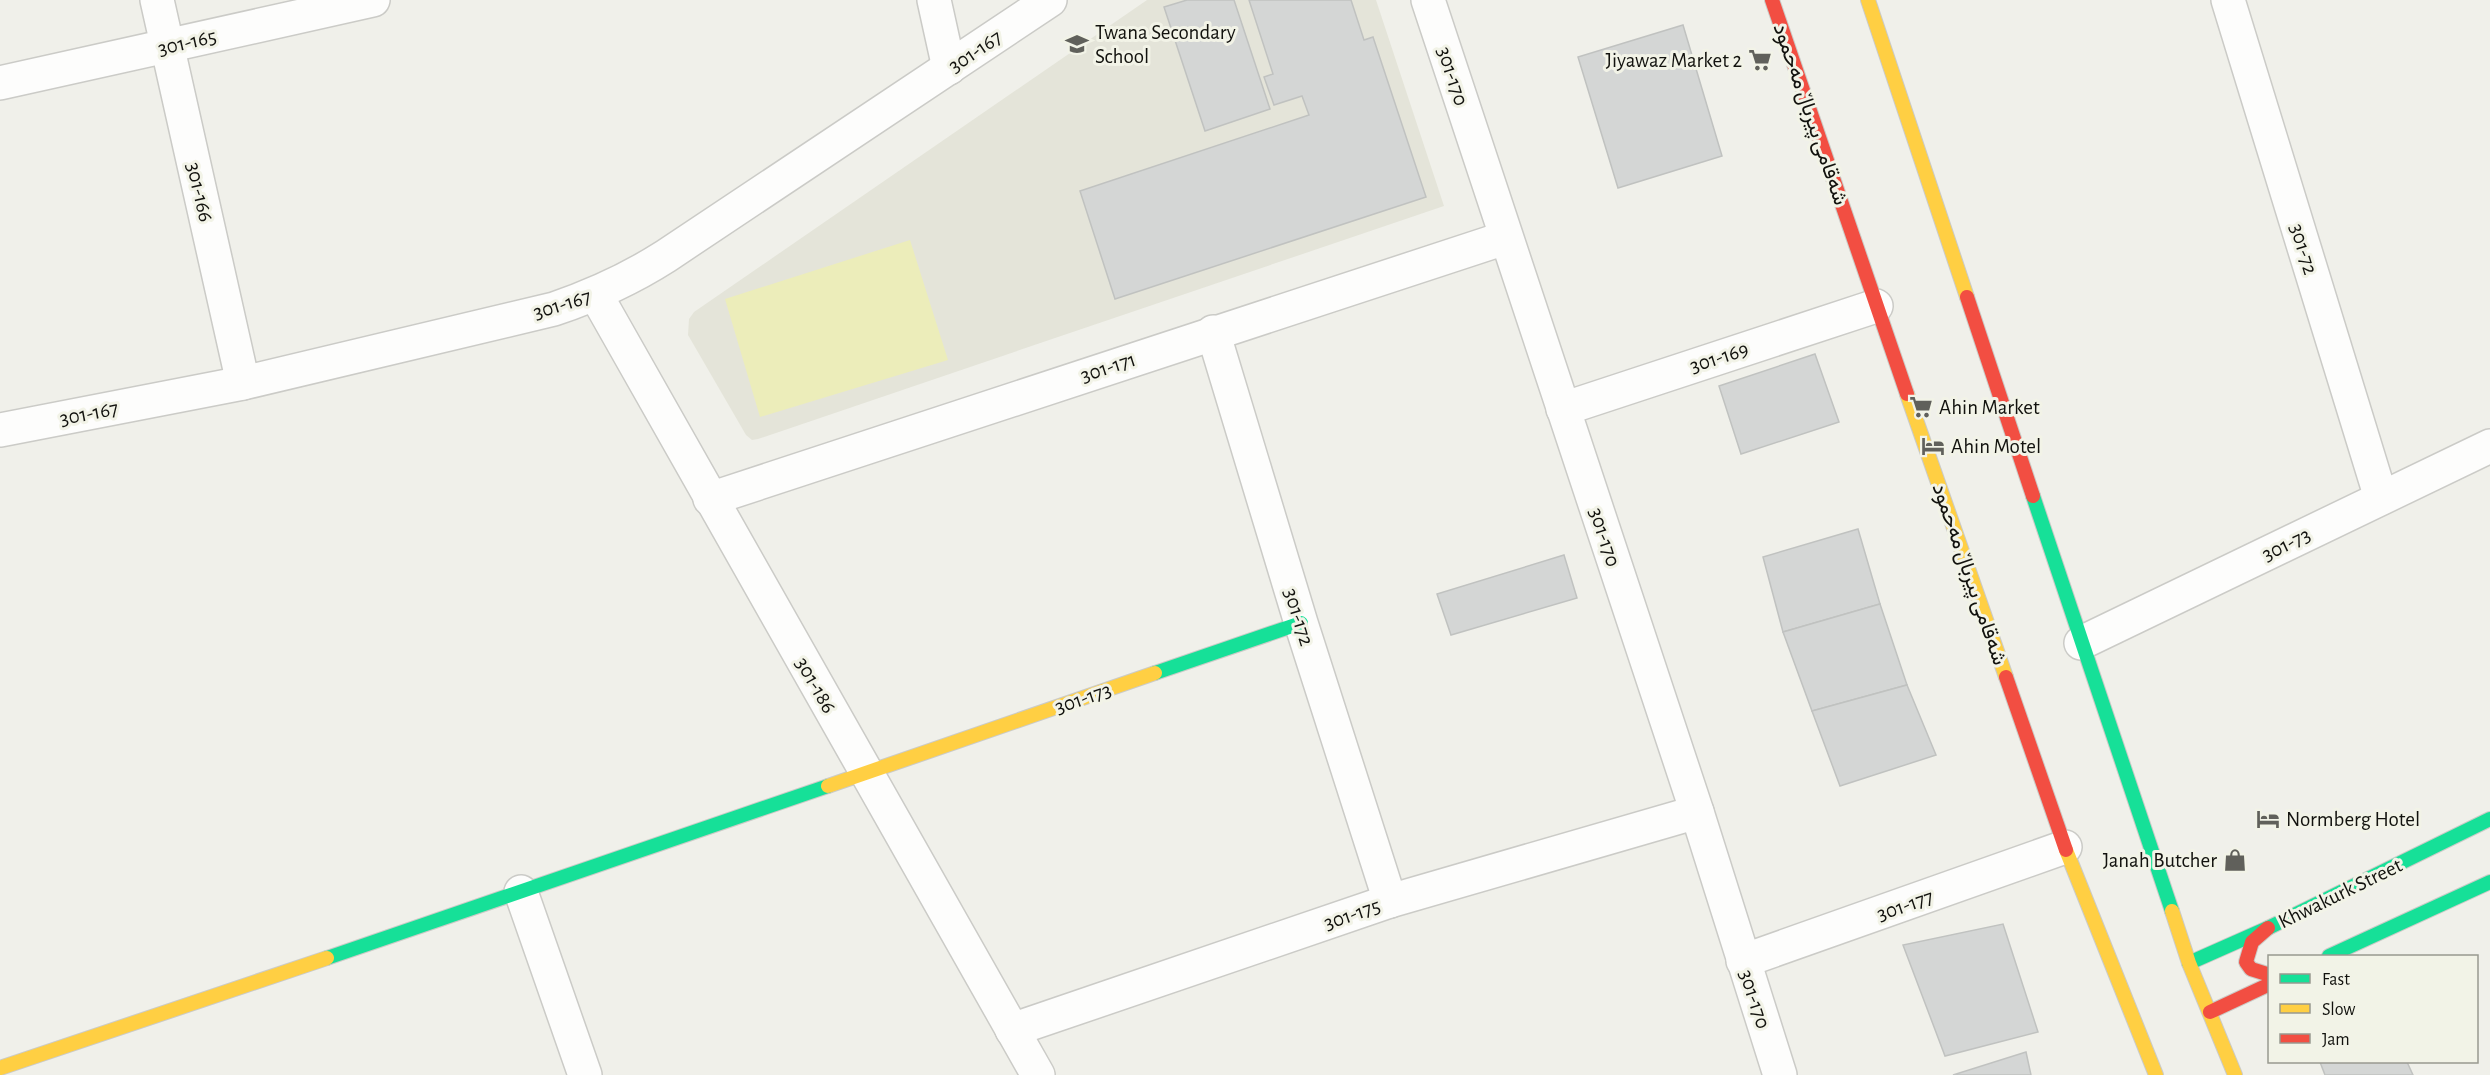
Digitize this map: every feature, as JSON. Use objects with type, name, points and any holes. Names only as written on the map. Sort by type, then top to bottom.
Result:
[{"type":"main road","name":"شەقامی پیرباڵ مەحمود","points":[[1772,0],[2065,847],[2156,1075]]},
{"type":"main road","points":[[1868,0],[2189,963],[2235,1075]]},
{"type":"main road","name":"301-173","points":[[0,1068],[521,892],[1300,623]]},
{"type":"main road","name":"Khwakurk Street","points":[[2189,963],[2268,928],[2490,819]]},
{"type":"main road","points":[[2333,955],[2490,882]]},
{"type":"main road","points":[[2268,928],[2253,939],[2246,962],[2251,969],[2268,974]]},
{"type":"main road","points":[[2210,1012],[2268,985]]},
{"type":"street","name":"301-166","points":[[157,0],[243,383]]},
{"type":"street","name":"301-165","points":[[0,84],[373,0]]},
{"type":"street","points":[[934,0],[949,68]]},
{"type":"street","name":"301-167","points":[[0,430],[243,383],[554,309],[596,295],[632,278],[1050,0]]},
{"type":"street","name":"301-170","points":[[1428,0],[1697,812],[1780,1075]]},
{"type":"street","name":"301-72","points":[[2228,0],[2381,498]]},
{"type":"street","name":"301-171","points":[[710,499],[1505,238]]},
{"type":"street","name":"301-186","points":[[596,295],[1038,1075]]},
{"type":"street","name":"301-169","points":[[1563,409],[1876,306]]},
{"type":"street","name":"301-172","points":[[1213,333],[1300,623],[1390,901]]},
{"type":"street","name":"301-73","points":[[2081,643],[2490,446]]},
{"type":"street","name":"301-175","points":[[1012,1030],[1390,901],[1697,812]]},
{"type":"street","name":"301-177","points":[[1743,961],[2065,847]]},
{"type":"street","points":[[521,892],[585,1075]]},
{"type":"shaded area","points":[[1147,0],[1376,0],[1444,206],[758,439],[752,440],[746,435],[688,335],[689,319],[694,312]]},
{"type":"green space","points":[[910,240],[948,360],[760,417],[725,299]]},
{"type":"building","points":[[1187,0],[1234,0],[1270,109],[1205,131],[1164,7]]},
{"type":"building","points":[[1249,0],[1351,0],[1364,40],[1373,37],[1426,197],[1115,299],[1080,191],[1309,115],[1302,96],[1274,105],[1264,77],[1273,74]]},
{"type":"building","points":[[1683,25],[1722,156],[1618,188],[1578,57]]},
{"type":"building","points":[[1815,354],[1839,422],[1741,454],[1719,386]]},
{"type":"building","points":[[1858,529],[1880,604],[1783,632],[1763,557]]},
{"type":"building","points":[[1564,555],[1577,598],[1451,635],[1437,594]]},
{"type":"building","points":[[1880,604],[1907,685],[1812,711],[1783,632]]},
{"type":"building","points":[[1907,685],[1936,755],[1840,786],[1812,711]]},
{"type":"building","points":[[2003,924],[2038,1032],[1945,1056],[1903,945]]},
{"type":"building","points":[[2026,1052],[2031,1075],[1953,1075]]},
{"type":"building","points":[[2320,1063],[2407,1063],[2413,1075],[2325,1075]]},
{"type":"traffic: fast","points":[[2033,496],[2172,911]]},
{"type":"traffic: fast","points":[[1155,673],[1301,623]]},
{"type":"traffic: fast","points":[[327,958],[828,786]]},
{"type":"traffic: fast","points":[[2189,963],[2268,928],[2490,819]]},
{"type":"traffic: fast","points":[[2331,955],[2490,882]]},
{"type":"traffic: slow","points":[[1868,0],[1967,297]]},
{"type":"traffic: slow","points":[[1907,394],[2006,677]]},
{"type":"traffic: slow","points":[[828,786],[1155,673]]},
{"type":"traffic: slow","points":[[2066,850],[2156,1075]]},
{"type":"traffic: slow","points":[[2172,911],[2189,963],[2235,1075]]},
{"type":"traffic: slow","points":[[0,1068],[327,958]]},
{"type":"traffic: jam","points":[[1772,0],[1907,394]]},
{"type":"traffic: jam","points":[[1967,297],[2033,496]]},
{"type":"traffic: jam","points":[[2006,677],[2066,850]]},
{"type":"traffic: jam","points":[[2268,928],[2252,942],[2246,962],[2251,969],[2268,974]]},
{"type":"traffic: jam","points":[[2210,1012],[2268,985]]},
{"type":"place","name":"Twana Secondary School","points":[[1077,44]]},
{"type":"place","name":"Jiyawaz Market 2","points":[[1760,60]]},
{"type":"place","name":"Ahin Market","points":[[1921,407]]},
{"type":"place","name":"Ahin Motel","points":[[1933,446]]},
{"type":"place","name":"Normberg Hotel","points":[[2268,819]]},
{"type":"place","name":"Janah Butcher","points":[[2235,860]]}]
